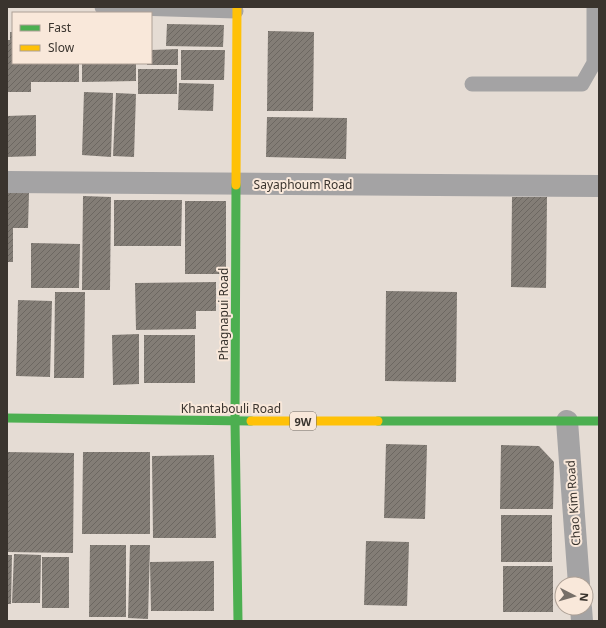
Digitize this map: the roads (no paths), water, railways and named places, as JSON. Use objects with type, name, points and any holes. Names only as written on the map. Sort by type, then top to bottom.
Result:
[{"type":"street","name":"Phagnapui Road","points":[[236,9],[234,421],[238,621]]},
{"type":"street","name":"Sayaphoum Road","points":[[7,182],[599,186]]},
{"type":"street","name":"Khantabouli Road","points":[[7,418],[234,421],[599,421]]},
{"type":"street","name":"Chao Kim Road","points":[[567,421],[578,576]]},
{"type":"lane","points":[[102,7],[236,9]]},
{"type":"lane","points":[[472,84],[582,84],[594,64],[594,7]]}]
